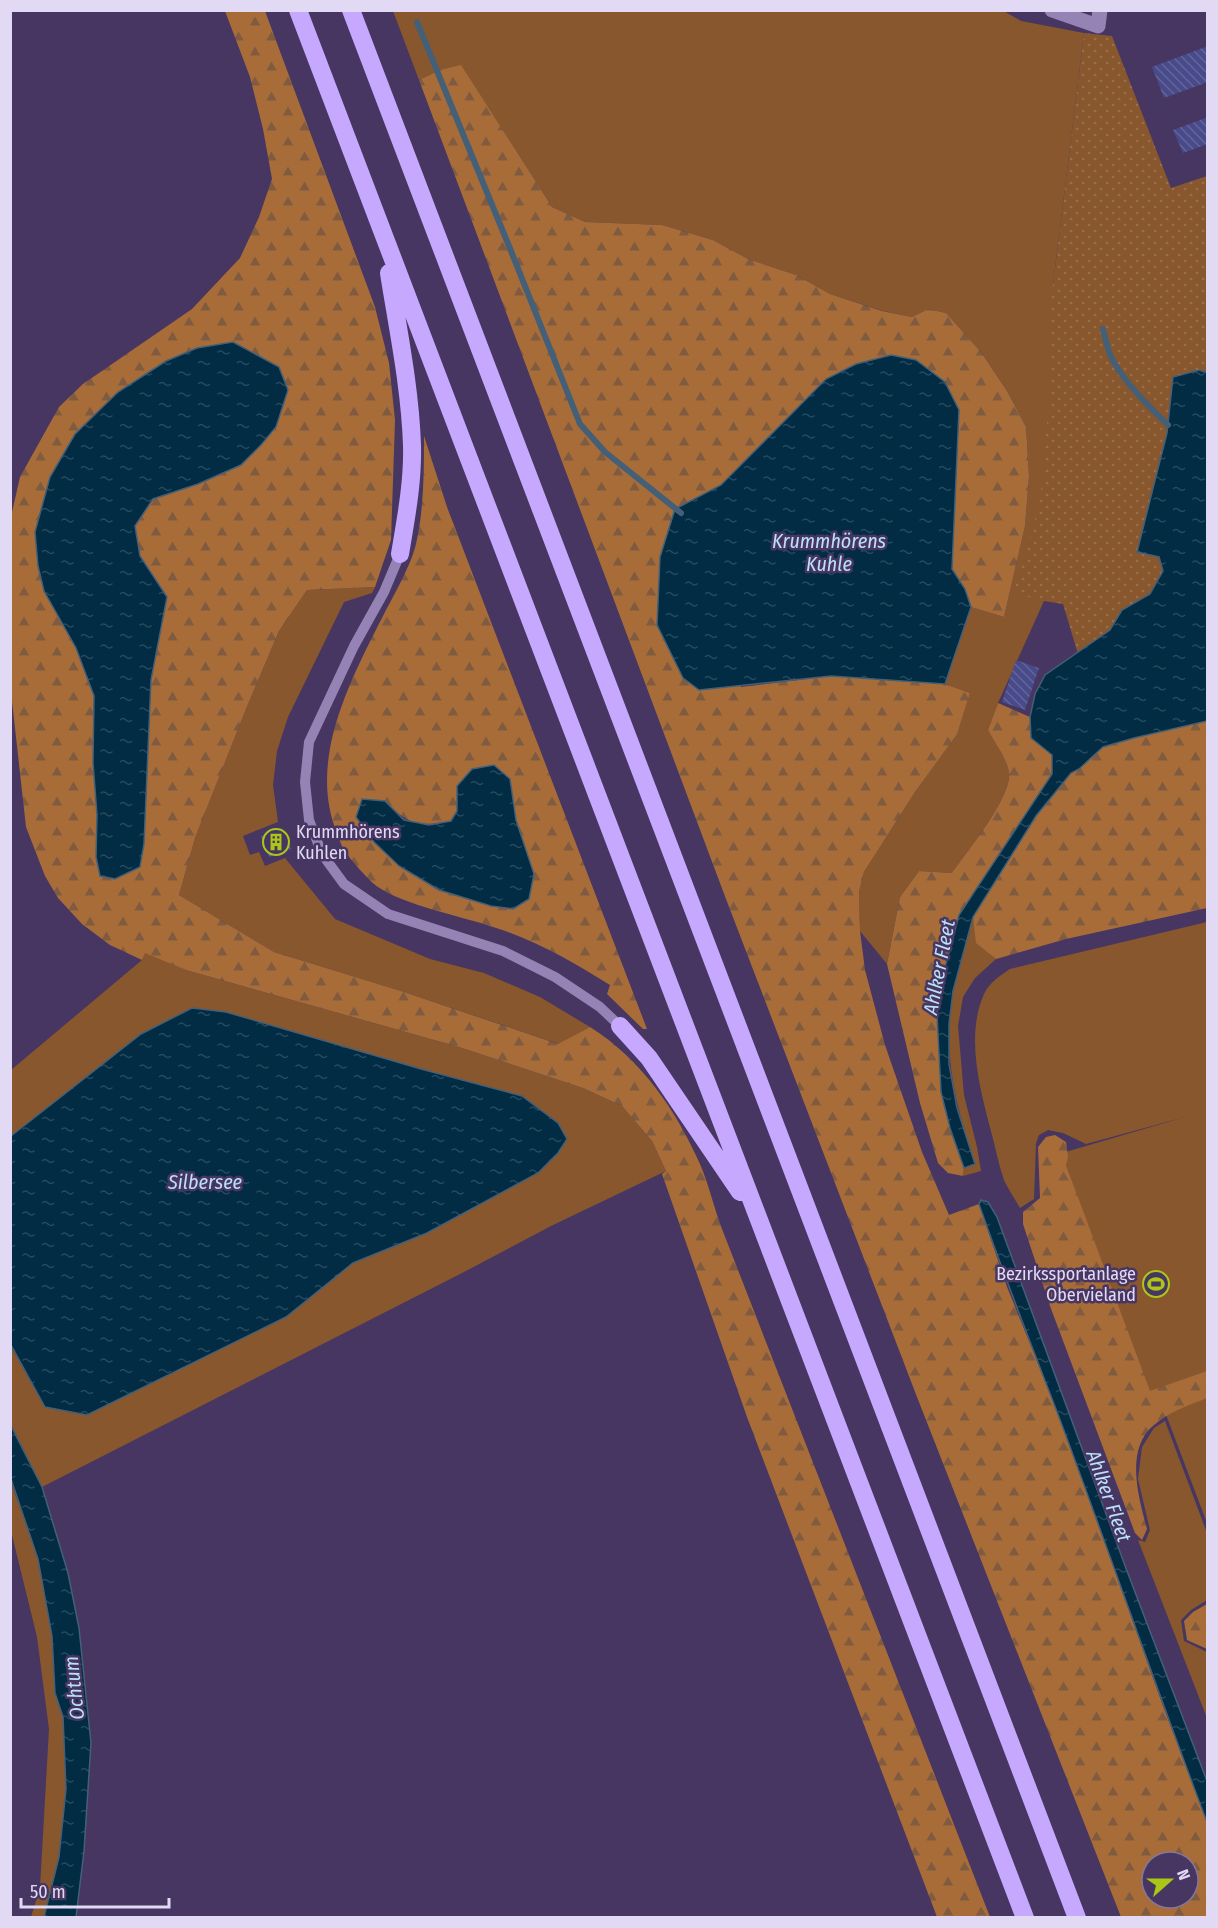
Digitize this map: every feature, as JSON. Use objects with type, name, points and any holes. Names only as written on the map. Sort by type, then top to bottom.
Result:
[{"type":"highway","points":[[298,10],[1024,1917]]},
{"type":"highway","points":[[351,10],[1077,1917]]},
{"type":"highway","points":[[383,235],[408,391],[412,446],[409,503],[399,554]]},
{"type":"highway","points":[[620,1026],[649,1058],[758,1220]]},
{"type":"street","points":[[1052,10],[1098,26],[1100,10]]},
{"type":"lane","points":[[399,554],[384,592],[354,646],[309,741],[305,782],[309,820],[322,854],[344,884],[388,914],[503,951],[555,977],[600,1007],[620,1026]]},
{"type":"shaded area","points":[[1002,10],[1021,21],[1084,33],[1053,285],[1063,604],[1044,601],[988,730],[1008,766],[1008,782],[1004,795],[987,824],[952,873],[919,871],[900,897],[887,964],[860,931],[859,892],[864,872],[915,792],[957,733],[970,693],[945,684],[971,607],[1004,617],[1025,526],[1029,476],[1026,427],[1007,391],[981,352],[946,313],[928,309],[912,317],[883,311],[830,294],[796,275],[748,259],[713,240],[662,225],[585,222],[552,207],[461,66],[440,70],[419,80],[393,11]]},
{"type":"shaded area","points":[[1084,33],[1112,36],[1171,188],[1207,176],[1207,373],[1198,370],[1173,378],[1167,433],[1137,552],[1160,557],[1163,571],[1150,594],[1122,610],[1110,630],[1078,654],[1063,604],[1013,594],[1040,503],[1049,402],[1049,330],[1053,285]]},
{"type":"shaded area","points":[[375,587],[372,593],[344,602],[288,717],[277,751],[273,785],[278,822],[243,836],[250,855],[259,852],[265,866],[285,858],[335,919],[430,959],[484,973],[540,997],[590,1027],[559,1044],[401,991],[274,952],[179,895],[195,838],[279,631],[307,590]]},
{"type":"shaded area","points":[[973,917],[977,943],[996,959],[975,978],[963,997],[958,1026],[964,1095],[981,1171],[963,1176],[964,1168],[975,1164],[957,1100],[949,1037],[955,983]]},
{"type":"shaded area","points":[[1207,922],[1207,1523],[1162,1404],[1150,1406],[1062,1153],[1185,1117],[1086,1144],[1063,1133],[1048,1130],[1039,1135],[1036,1143],[1034,1199],[1020,1208],[1001,1169],[980,1085],[975,1032],[977,1015],[984,994],[993,981],[1010,969]]},
{"type":"shaded area","points":[[145,952],[186,970],[459,1047],[583,1088],[622,1106],[652,1141],[666,1171],[553,1225],[42,1487],[11,1424],[10,1345],[45,1407],[286,1317],[353,1263],[427,1233],[522,1096],[226,1012],[192,1008],[11,1136],[11,1070],[142,960]]},
{"type":"shaded area","points":[[1165,1421],[1207,1533],[1207,1600],[1191,1610],[1181,1620],[1184,1641],[1207,1652],[1207,1718],[1138,1540],[1145,1542],[1150,1530],[1138,1479],[1142,1447],[1154,1428]]},
{"type":"shaded area","points":[[10,1479],[38,1559],[52,1636],[55,1693],[63,1717],[66,1789],[59,1857],[44,1917],[31,1917],[40,1888],[49,1729],[37,1637],[11,1531]]},
{"type":"green space","points":[[225,11],[265,11],[375,307],[389,363],[395,420],[391,540],[375,587],[307,590],[279,631],[195,838],[179,895],[274,952],[401,991],[558,1044],[590,1027],[625,1054],[655,1087],[680,1124],[700,1164],[722,1229],[990,1917],[937,1917],[747,1417],[662,1174],[666,1171],[652,1141],[622,1106],[583,1088],[459,1047],[186,970],[145,953],[142,960],[110,945],[82,924],[58,898],[45,876],[26,827],[10,683],[10,521],[20,477],[59,407],[83,384],[192,309],[240,258],[259,217],[272,179],[250,77]],"holes":[[[197,348],[198,484],[152,499],[135,526],[140,556],[167,598],[151,680],[144,844],[140,867],[115,879],[97,815],[93,763],[94,696],[76,648],[44,591],[38,566],[35,532],[118,392],[166,361]]]},
{"type":"green space","points":[[461,65],[552,207],[585,222],[662,225],[713,240],[748,259],[796,275],[830,294],[882,311],[912,317],[928,309],[946,313],[981,352],[1007,391],[1026,427],[1029,476],[1025,526],[1004,617],[971,607],[965,589],[952,569],[959,410],[826,379],[721,485],[675,509],[741,687],[831,676],[945,684],[970,693],[957,734],[915,792],[864,872],[859,892],[860,931],[865,970],[885,1045],[922,1152],[949,1215],[979,1204],[1007,1287],[1059,1415],[1207,1822],[1207,1917],[1121,1917],[917,1397],[726,899],[419,80],[440,70]]},
{"type":"green space","points":[[424,436],[447,507],[647,1029],[643,1029],[607,994],[610,985],[553,952],[509,932],[417,905],[378,887],[355,864],[340,842],[329,805],[327,777],[330,749],[347,693],[414,552],[422,504]],"holes":[[[510,779],[516,820],[534,874],[356,817],[384,801],[414,822],[430,824],[451,821],[457,811],[457,785]]]},
{"type":"green space","points":[[998,703],[1030,717],[1031,738],[1053,755],[1052,774],[959,915],[943,975],[937,1015],[941,1092],[950,1128],[964,1168],[963,1176],[948,1173],[938,1163],[920,1103],[887,964],[900,897],[919,871],[952,873],[987,824],[1004,795],[1008,782],[1008,766],[988,730]]},
{"type":"green space","points":[[1207,721],[1207,908],[1066,939],[996,959],[976,943],[973,917],[1036,816],[1071,773],[1079,769],[1102,747]]},
{"type":"green space","points":[[1055,1135],[1066,1142],[1068,1157],[1066,1165],[1150,1391],[1207,1371],[1207,1398],[1179,1409],[1160,1420],[1145,1435],[1139,1447],[1136,1475],[1147,1529],[1142,1540],[1135,1533],[1050,1306],[1023,1224],[1023,1212],[1040,1198],[1038,1147],[1046,1137]]},
{"type":"green space","points":[[1207,1604],[1207,1649],[1187,1640],[1184,1621],[1193,1612]]},
{"type":"water","points":[[233,342],[279,367],[288,390],[276,427],[241,465],[198,484],[153,499],[135,526],[140,556],[167,597],[151,680],[144,844],[140,867],[115,879],[100,876],[96,857],[97,815],[93,763],[94,696],[76,648],[44,591],[38,566],[35,532],[50,477],[75,434],[118,392],[166,361],[197,348]]},
{"type":"water","name":"Krummhörens Kuhle","points":[[891,355],[916,360],[945,382],[959,410],[952,569],[965,589],[971,607],[945,684],[831,676],[699,690],[683,678],[657,625],[660,557],[675,509],[721,485],[826,379],[856,364]]},
{"type":"water","points":[[1199,370],[1208,373],[1207,721],[1103,747],[1079,769],[1071,773],[1036,816],[973,917],[953,991],[949,1024],[949,1064],[957,1108],[975,1164],[964,1168],[950,1128],[941,1092],[937,1015],[943,975],[959,915],[1052,774],[1052,755],[1031,738],[1030,717],[1035,694],[1045,675],[1110,630],[1122,610],[1150,594],[1163,571],[1159,557],[1137,552],[1167,433],[1173,377]]},
{"type":"water","points":[[494,765],[510,779],[516,820],[534,874],[529,899],[513,909],[491,906],[439,890],[399,866],[374,842],[356,817],[362,799],[385,801],[404,820],[429,825],[451,821],[457,811],[457,786],[472,769]]},
{"type":"water","name":"Silbersee","points":[[192,1008],[226,1012],[522,1096],[558,1123],[567,1139],[558,1153],[538,1173],[427,1233],[353,1263],[286,1317],[87,1415],[45,1407],[11,1345],[11,1136],[141,1034]]},
{"type":"water","points":[[981,1200],[988,1202],[997,1217],[1207,1781],[1207,1822],[1078,1467],[979,1204]]},
{"type":"water","name":"Ochtum","points":[[10,1424],[42,1487],[68,1573],[79,1628],[91,1743],[84,1851],[76,1917],[44,1917],[59,1857],[66,1789],[63,1717],[55,1693],[52,1636],[38,1559],[11,1479]]},
{"type":"building","points":[[1208,46],[1208,82],[1164,98],[1152,67]]},
{"type":"building","points":[[1208,117],[1208,144],[1183,153],[1173,130]]},
{"type":"building","points":[[1016,660],[1039,668],[1025,710],[1002,702]]},
{"type":"building","name":"Krummhörens Kuhlen","points":[[282,828],[291,849],[269,857],[261,836]]},
{"type":"waterway","points":[[417,22],[580,424],[605,452],[681,513]]},
{"type":"waterway","points":[[1103,329],[1109,352],[1119,371],[1168,425]]},
{"type":"place","name":"Krummhörens Kuhlen","points":[[276,842]]},
{"type":"place","name":"Bezirkssportanlage Obervieland","points":[[1156,1284]]},
{"type":"water label","name":"Ahlker Fleet","points":[[939,967]]},
{"type":"water label","name":"Ahlker Fleet","points":[[1109,1496]]}]
